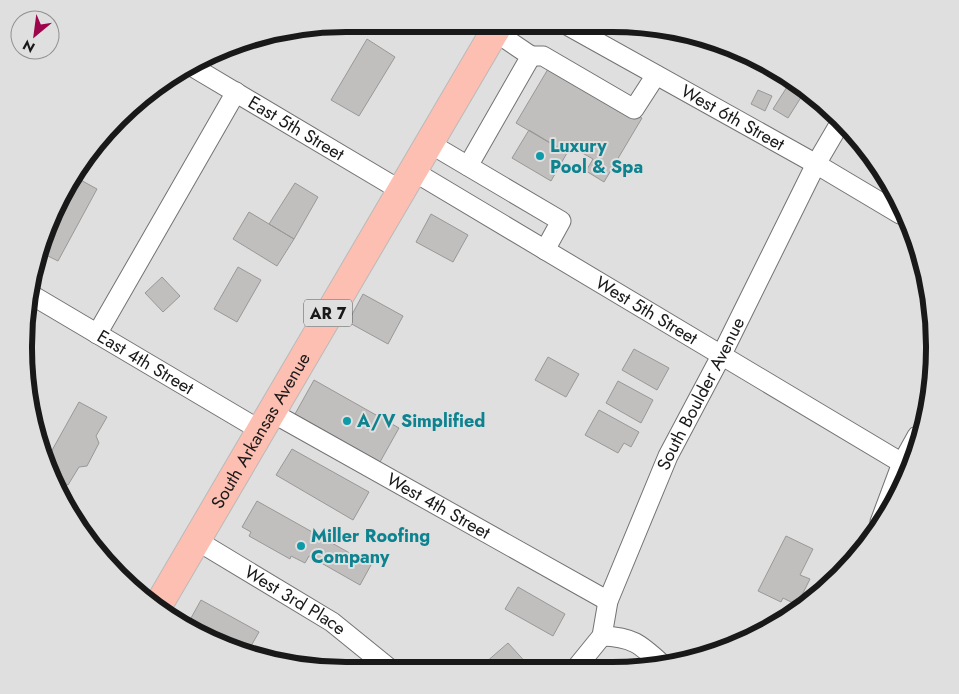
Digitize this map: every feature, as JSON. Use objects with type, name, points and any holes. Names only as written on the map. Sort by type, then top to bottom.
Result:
[{"type":"highway","name":"South Arkansas Avenue","points":[[161,600],[494,32]]},
{"type":"street","points":[[501,32],[531,56],[543,56],[634,109],[656,75]]},
{"type":"street","name":"West 6th Street","points":[[579,32],[816,164],[896,211]]},
{"type":"street","points":[[468,166],[531,56]]},
{"type":"street","name":"East 5th Street","points":[[199,70],[236,92],[406,180]]},
{"type":"street","points":[[97,334],[236,92]]},
{"type":"street","name":"South Boulder Avenue","points":[[581,662],[602,636],[608,601],[668,456],[721,356],[816,164],[837,128]]},
{"type":"street","points":[[429,143],[561,221],[545,250]]},
{"type":"street","name":"West 5th Street","points":[[406,180],[545,250],[904,464]]},
{"type":"street","name":"East 4th Street","points":[[37,298],[97,334],[265,421]]},
{"type":"street","name":"West 4th Street","points":[[265,421],[608,601]]},
{"type":"street","name":"West 3rd Place","points":[[196,540],[332,622],[381,662]]},
{"type":"street","points":[[602,636],[624,636],[644,648],[656,658]]},
{"type":"building","points":[[367,39],[395,57],[359,116],[331,100]]},
{"type":"building","points":[[551,64],[642,118],[604,182],[586,171],[593,159],[577,150],[567,153],[516,123]]},
{"type":"building","points":[[787,86],[802,96],[788,118],[773,109]]},
{"type":"building","points":[[758,90],[772,96],[765,111],[751,104]]},
{"type":"building","name":"Luxury Pool & Spa","points":[[529,130],[567,153],[551,181],[512,158]]},
{"type":"building","points":[[81,180],[97,189],[58,261],[46,255],[56,227]]},
{"type":"building","points":[[295,183],[318,197],[294,239],[269,224]]},
{"type":"building","points":[[249,212],[294,239],[277,266],[233,239]]},
{"type":"building","points":[[431,214],[468,235],[453,262],[416,242]]},
{"type":"building","points":[[238,267],[261,280],[237,322],[214,309]]},
{"type":"building","points":[[162,277],[180,296],[163,312],[145,293]]},
{"type":"building","points":[[363,294],[403,316],[388,344],[348,322]]},
{"type":"building","points":[[634,349],[669,368],[657,390],[622,370]]},
{"type":"building","points":[[548,357],[579,374],[566,397],[535,380]]},
{"type":"building","name":"A/V Simplified","points":[[314,380],[399,428],[380,462],[295,414]]},
{"type":"building","points":[[618,381],[653,400],[641,423],[606,403]]},
{"type":"building","points":[[79,402],[107,417],[96,436],[99,443],[87,466],[79,467],[68,485],[63,482],[51,453]]},
{"type":"building","points":[[599,410],[639,432],[631,447],[624,443],[618,453],[585,435]]},
{"type":"building","points":[[292,449],[369,492],[353,520],[276,475]]},
{"type":"building","name":"Miller Roofing Company","points":[[257,501],[371,565],[360,585],[309,556],[305,563],[291,556],[290,559],[249,536],[251,532],[242,527]]},
{"type":"building","points":[[786,536],[813,549],[800,575],[810,579],[800,599],[794,603],[783,598],[781,602],[758,591]]},
{"type":"building","points":[[518,587],[565,614],[553,636],[505,609]]},
{"type":"building","points":[[201,600],[259,632],[251,646],[227,638],[190,619]]},
{"type":"building","points":[[508,643],[525,662],[486,662]]},
{"type":"place","name":"Luxury Pool & Spa","points":[[540,156]]},
{"type":"place","name":"A/V Simplified","points":[[347,421]]},
{"type":"place","name":"Miller Roofing Company","points":[[301,546]]}]
